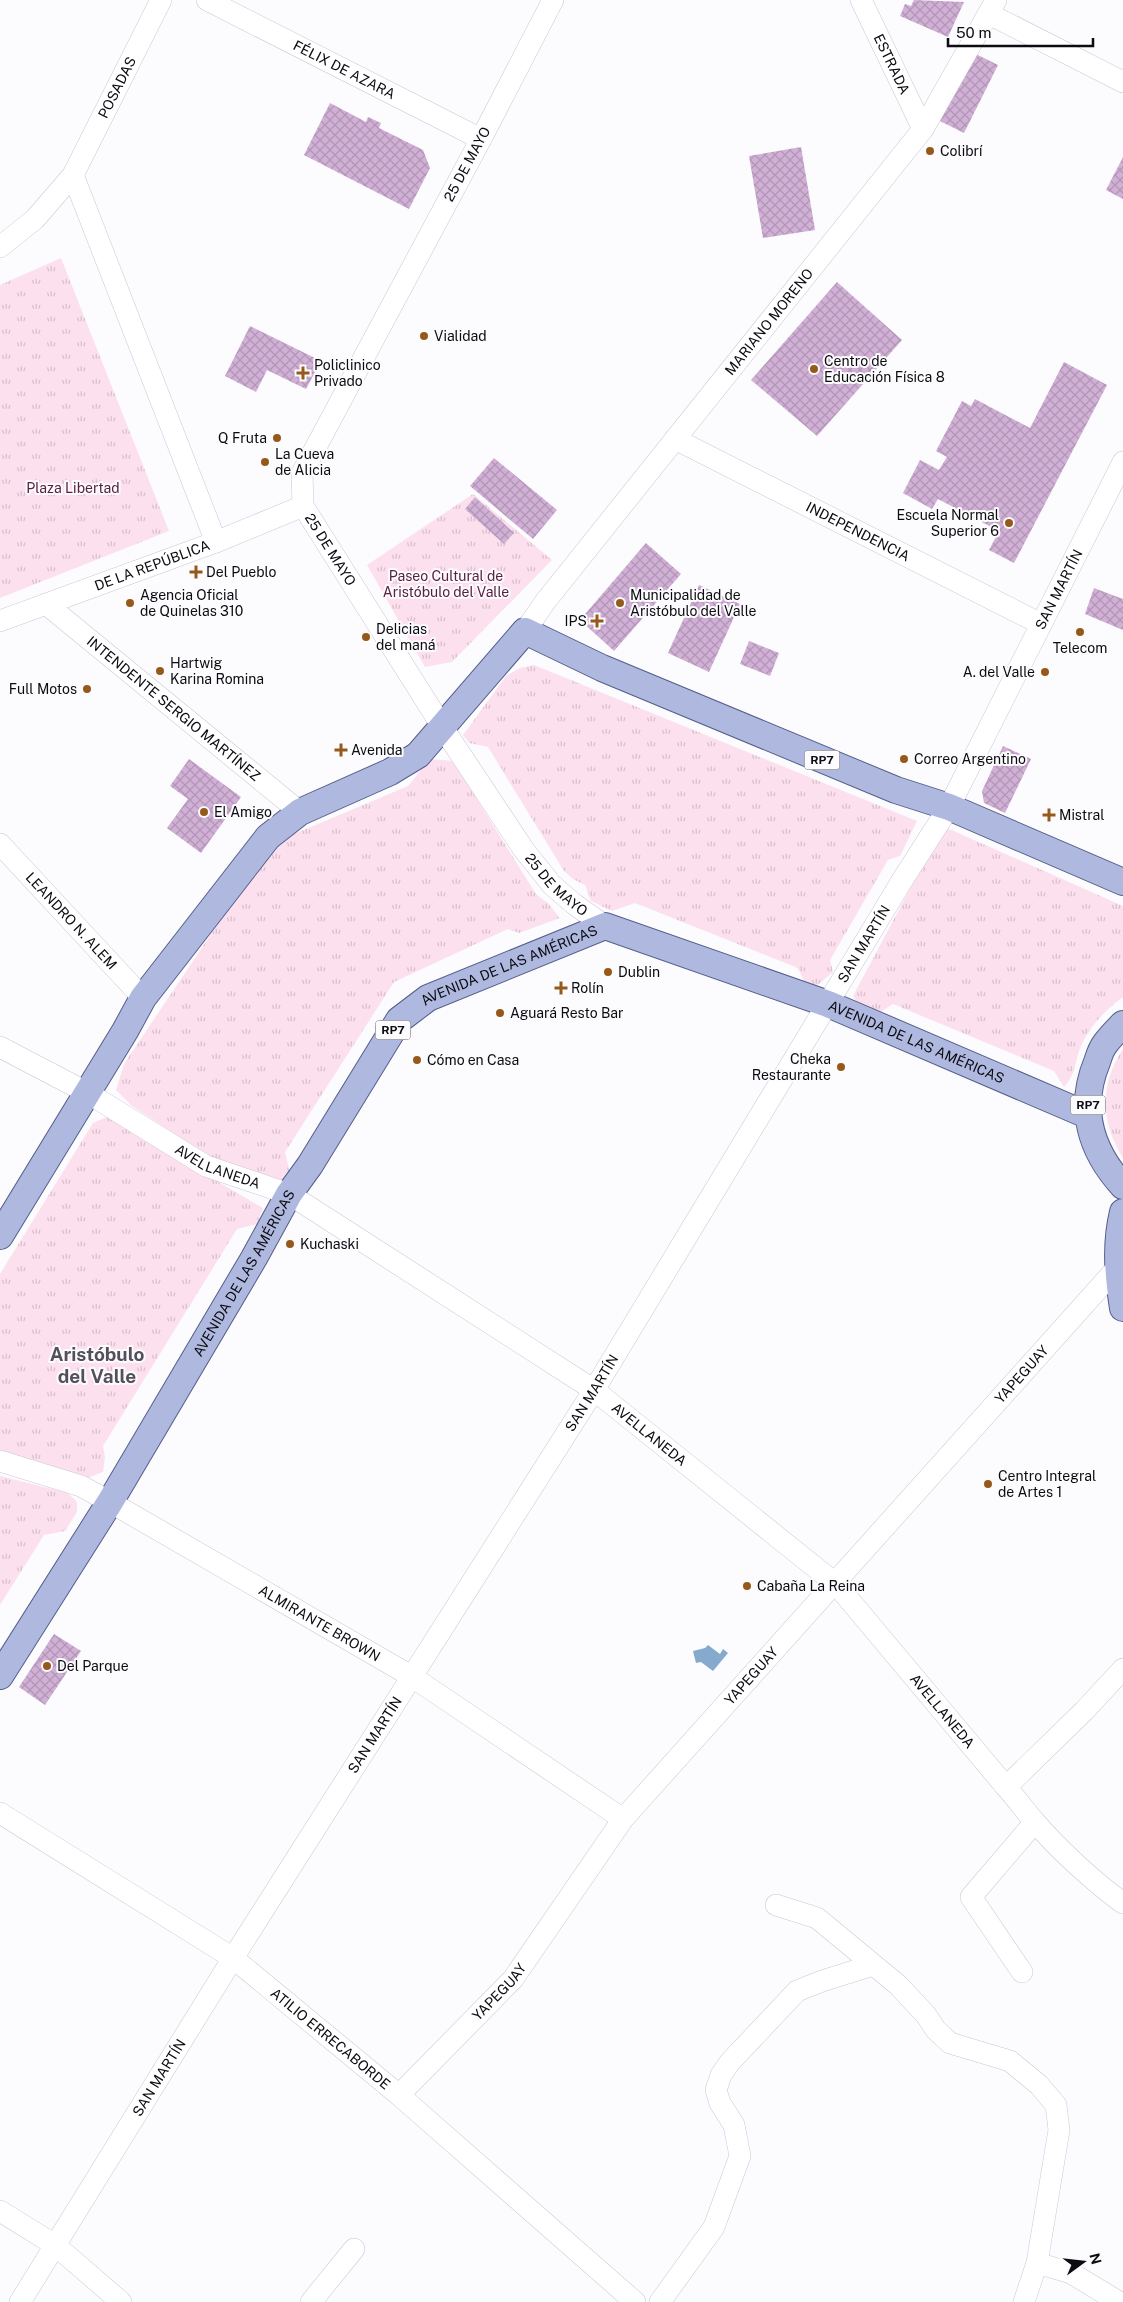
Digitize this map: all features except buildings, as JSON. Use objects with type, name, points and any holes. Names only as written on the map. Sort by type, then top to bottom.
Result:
[{"type":"main road","points":[[0,1236],[125,1032],[143,998],[268,837],[300,812],[390,772],[418,755],[525,631]]},
{"type":"main road","name":"RP7","points":[[525,631],[602,668],[896,790],[949,807],[1123,882]]},
{"type":"main road","name":"AVENIDA DE LAS AMÉRICAS","points":[[0,1676],[110,1502],[249,1266],[289,1194],[310,1165],[399,1020],[428,998],[605,926],[828,1004],[1087,1115]]},
{"type":"main road","name":"RP7","points":[[1123,1024],[1104,1045],[1090,1079],[1087,1115],[1094,1144],[1108,1170],[1123,1186]]},
{"type":"main road","points":[[1123,1212],[1118,1230],[1117,1268],[1123,1308]]},
{"type":"street","name":"POSADAS","points":[[0,247],[35,219],[73,175],[161,0]]},
{"type":"street","name":"FÉLIX DE AZARA","points":[[207,0],[481,139]]},
{"type":"street","name":"25 DE MAYO","points":[[553,0],[481,139],[302,473],[303,506],[442,728],[540,872],[574,904],[605,926]]},
{"type":"street","name":"ESTRADA","points":[[861,0],[923,129]]},
{"type":"street","points":[[992,7],[1123,82]]},
{"type":"street","name":"MARIANO MORENO","points":[[525,631],[545,602],[923,129],[992,7]]},
{"type":"street","points":[[73,175],[216,542]]},
{"type":"street","name":"INDEPENDENCIA","points":[[675,440],[1041,624]]},
{"type":"street","name":"SAN MARTÍN","points":[[20,2302],[233,1958],[594,1390],[949,807],[1123,462]]},
{"type":"street","name":"DE LA REPÚBLICA","points":[[0,621],[216,542],[303,506]]},
{"type":"street","name":"INTENDENTE SERGIO MARTÍNEZ","points":[[46,604],[300,812]]},
{"type":"street","name":"LEANDRO N. ALEM","points":[[0,844],[143,998]]},
{"type":"street","name":"AVELLANEDA","points":[[0,1047],[88,1092],[206,1166],[289,1194],[594,1390],[836,1584],[1006,1787],[1022,1803],[1035,1822],[1105,1890],[1123,1903]]},
{"type":"street","name":"YAPEGUAY","points":[[400,2095],[513,1979],[623,1819],[836,1584],[1117,1268]]},
{"type":"street","name":"ALMIRANTE BROWN","points":[[0,1460],[81,1486],[110,1502],[411,1676],[623,1819]]},
{"type":"street","points":[[1006,1787],[1084,1711],[1123,1669]]},
{"type":"street","name":"ATILIO ERRECABORDE","points":[[0,1813],[233,1958],[400,2095],[635,2302]]},
{"type":"street","points":[[1022,1972],[971,1897],[1035,1822]]},
{"type":"street","points":[[776,1905],[817,1918],[898,1985],[926,2015],[936,2030],[950,2043],[1010,2060],[1039,2085],[1056,2106],[1059,2130],[1037,2263],[1024,2302]]},
{"type":"street","points":[[660,2302],[714,2227],[740,2156],[734,2125],[720,2104],[716,2090],[721,2075],[730,2062],[797,1991],[822,1980],[874,1965]]},
{"type":"street","points":[[0,2211],[55,2245],[121,2302]]},
{"type":"street","points":[[311,2302],[354,2249]]},
{"type":"street","points":[[1037,2263],[1071,2273],[1118,2302]]},
{"type":"green space","name":"Plaza Libertad","points":[[61,258],[169,531],[0,598],[0,285]]},
{"type":"green space","name":"Paseo Cultural de Aristóbulo del Valle","points":[[473,494],[552,560],[452,662],[425,667],[367,565]]},
{"type":"green space","points":[[534,665],[917,821],[900,856],[888,860],[830,960],[833,972],[809,992],[798,968],[635,903],[612,911],[591,901],[585,885],[573,879],[564,871],[488,747],[469,743],[463,735],[506,676],[520,668]]},
{"type":"green space","points":[[430,759],[453,761],[536,894],[548,903],[560,918],[519,933],[508,929],[394,982],[285,1152],[290,1173],[282,1184],[253,1185],[132,1106],[116,1090],[124,1064],[266,852],[280,840],[408,786]]},
{"type":"green space","points":[[947,828],[1123,906],[1123,997],[1109,1008],[1091,1028],[1082,1043],[1072,1075],[1064,1087],[1054,1071],[893,1004],[879,1013],[859,1007],[853,996],[936,840]]},
{"type":"green space","points":[[1123,1049],[1123,1158],[1110,1129],[1107,1117],[1106,1094],[1112,1071]]},
{"type":"green space","points":[[107,1117],[263,1208],[257,1224],[237,1229],[103,1446],[105,1457],[103,1472],[85,1479],[0,1453],[0,1274],[93,1123]]},
{"type":"green space","points":[[0,1476],[68,1493],[77,1502],[77,1512],[65,1531],[44,1535],[0,1605]]},
{"type":"water","points":[[708,1645],[720,1654],[723,1649],[728,1653],[713,1671],[701,1662],[696,1663],[693,1651],[705,1648]]},
{"type":"place","name":"Colibrí","points":[[930,151]]},
{"type":"place","name":"Vialidad","points":[[424,336]]},
{"type":"place","name":"Centro de Educación Física 8","points":[[814,369]]},
{"type":"place","name":"Policlinico Privado","points":[[303,373]]},
{"type":"place","name":"Q Fruta","points":[[277,438]]},
{"type":"place","name":"La Cueva de Alicia","points":[[265,462]]},
{"type":"place","name":"Escuela Normal Superior 6","points":[[1009,523]]},
{"type":"place","name":"Del Pueblo","points":[[196,572]]},
{"type":"place","name":"Agencia Oficial de Quinelas 310","points":[[130,603]]},
{"type":"place","name":"Municipalidad de Aristóbulo del Valle","points":[[620,603]]},
{"type":"place","name":"IPS","points":[[597,621]]},
{"type":"place","name":"Telecom","points":[[1080,632]]},
{"type":"place","name":"Delicias del maná","points":[[366,637]]},
{"type":"place","name":"Hartwig Karina Romina","points":[[160,671]]},
{"type":"place","name":"A. del Valle","points":[[1045,672]]},
{"type":"place","name":"Full Motos","points":[[87,689]]},
{"type":"place","name":"Avenida","points":[[341,750]]},
{"type":"place","name":"Correo Argentino","points":[[904,759]]},
{"type":"place","name":"El Amigo","points":[[204,812]]},
{"type":"place","name":"Mistral","points":[[1049,815]]},
{"type":"place","name":"Dublin","points":[[608,972]]},
{"type":"place","name":"Rolín","points":[[561,988]]},
{"type":"place","name":"Aguará Resto Bar","points":[[500,1013]]},
{"type":"place","name":"Cómo en Casa","points":[[417,1060]]},
{"type":"place","name":"Cheka Restaurante","points":[[841,1067]]},
{"type":"place","name":"Kuchaski","points":[[290,1244]]},
{"type":"place","name":"Centro Integral de Artes 1","points":[[988,1484]]},
{"type":"place","name":"Cabaña La Reina","points":[[747,1586]]},
{"type":"place","name":"Del Parque","points":[[47,1666]]},
{"type":"district","name":"Aristóbulo del Valle","points":[[97,1365]]}]
